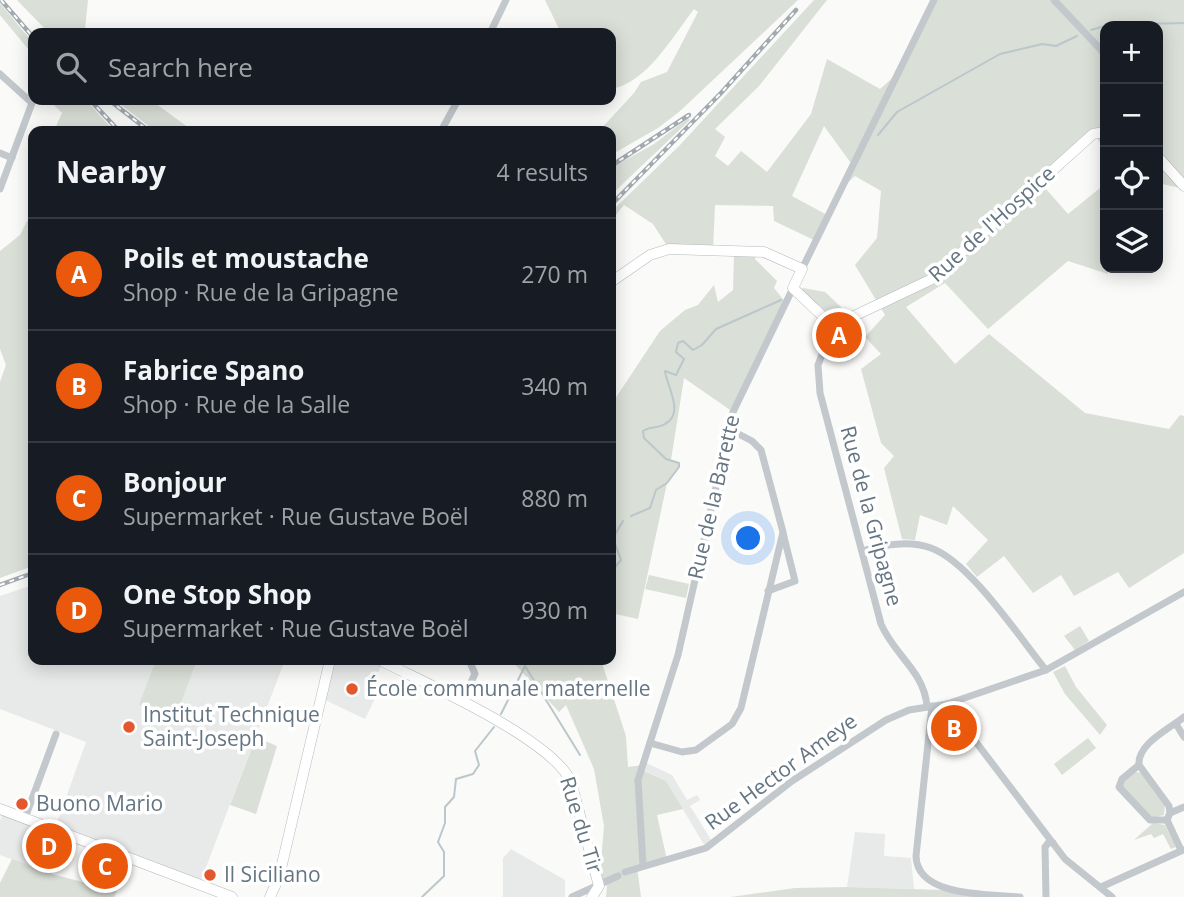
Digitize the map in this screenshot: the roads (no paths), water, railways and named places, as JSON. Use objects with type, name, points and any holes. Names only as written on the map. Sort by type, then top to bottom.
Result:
[{"type":"main road","name":"Rue de l'Hospice","points":[[833,326],[932,279],[1093,134],[1100,133]]},
{"type":"main road","points":[[1163,163],[1184,186]]},
{"type":"main road","points":[[616,279],[650,255],[669,249],[764,252],[802,269]]},
{"type":"main road","name":"Rue de la Barette","points":[[793,289],[802,269]]},
{"type":"main road","points":[[793,289],[833,326]]},
{"type":"main road","points":[[270,897],[279,877],[329,665]]},
{"type":"main road","name":"Rue du Tir","points":[[390,665],[500,723],[564,767],[571,782],[599,886]]},
{"type":"main road","points":[[0,809],[232,897]]},
{"type":"main road","points":[[592,897],[599,886]]},
{"type":"street","points":[[492,28],[506,0]]},
{"type":"street","name":"Rue de la Barette","points":[[802,269],[934,0]]},
{"type":"street","points":[[1054,0],[1100,49]]},
{"type":"street","points":[[0,74],[28,99]]},
{"type":"street","points":[[0,189],[31,105]]},
{"type":"street","points":[[444,126],[455,105]]},
{"type":"street","points":[[0,153],[12,158]]},
{"type":"street","name":"Rue de la Barette","points":[[643,865],[636,795],[638,780],[678,655],[729,429],[737,403],[793,289]]},
{"type":"street","name":"Rue de la Gripagne","points":[[833,326],[820,357],[818,376],[862,551],[881,624],[891,644],[922,682],[930,706]]},
{"type":"street","points":[[729,429],[752,441],[761,450],[795,581],[768,591]]},
{"type":"street","points":[[650,743],[682,752],[695,750],[732,724],[747,687],[783,532]]},
{"type":"street","points":[[862,551],[899,544],[925,546],[942,552],[962,567],[1046,670]]},
{"type":"street","name":"Rue Hector Ameye","points":[[572,897],[643,865],[706,848],[792,780],[853,739],[916,708],[947,704],[1046,670],[1184,592]]},
{"type":"street","points":[[461,702],[475,674],[472,665]]},
{"type":"street","points":[[947,704],[1065,859],[1112,897]]},
{"type":"street","points":[[930,706],[916,856],[919,870],[935,888],[1020,897]]},
{"type":"street","points":[[1184,717],[1142,750],[1139,765],[1122,779],[1119,787],[1150,820],[1169,816],[1184,807]]},
{"type":"street","points":[[1176,724],[1184,737]]},
{"type":"street","points":[[25,818],[56,734]]},
{"type":"street","points":[[1101,887],[1183,850],[1169,816],[1139,765]]},
{"type":"street","points":[[1042,830],[1046,897]]},
{"type":"street","points":[[1045,847],[1049,842],[1054,844]]},
{"type":"street","points":[[1046,876],[1054,844]]},
{"type":"street","points":[[1049,861],[1056,857],[1065,859]]},
{"type":"waterway","points":[[1091,30],[1108,25],[1184,23]]},
{"type":"waterway","points":[[878,135],[897,112],[1000,54],[1042,44],[1056,46],[1077,36]]},
{"type":"waterway","points":[[631,516],[650,508],[656,490],[667,483],[679,467],[679,463],[666,459],[644,438],[643,431],[665,424],[674,413],[665,371],[676,375],[684,359],[676,352],[678,343],[683,341],[693,350],[702,345],[716,329],[781,300]]},
{"type":"waterway","points":[[616,533],[623,521]]},
{"type":"waterway","points":[[616,546],[621,560],[616,566]]},
{"type":"waterway","points":[[501,714],[525,666],[580,755]]},
{"type":"waterway","points":[[422,897],[444,876],[444,852],[438,842],[445,823],[445,807],[454,797],[456,779],[473,774],[479,765],[475,751],[494,727]]},
{"type":"railway","points":[[1,0],[28,31]]},
{"type":"railway","points":[[616,200],[721,93],[796,10]]},
{"type":"railway","points":[[95,105],[114,126]]},
{"type":"railway","points":[[115,105],[143,126]]},
{"type":"railway","points":[[616,163],[689,115]]},
{"type":"railway","points":[[0,585],[28,575]]},
{"type":"place","name":"Poils et moustache","points":[[839,335]]},
{"type":"place","name":"École communale maternelle","points":[[352,689]]},
{"type":"place","name":"Institut Technique Saint-Joseph","points":[[129,727]]},
{"type":"place","name":"Fabrice Spano","points":[[954,728]]},
{"type":"place","name":"Buono Mario","points":[[22,804]]},
{"type":"place","name":"One Stop Shop","points":[[49,846]]},
{"type":"place","name":"Bonjour","points":[[105,866]]},
{"type":"place","name":"Il Siciliano","points":[[210,875]]}]
